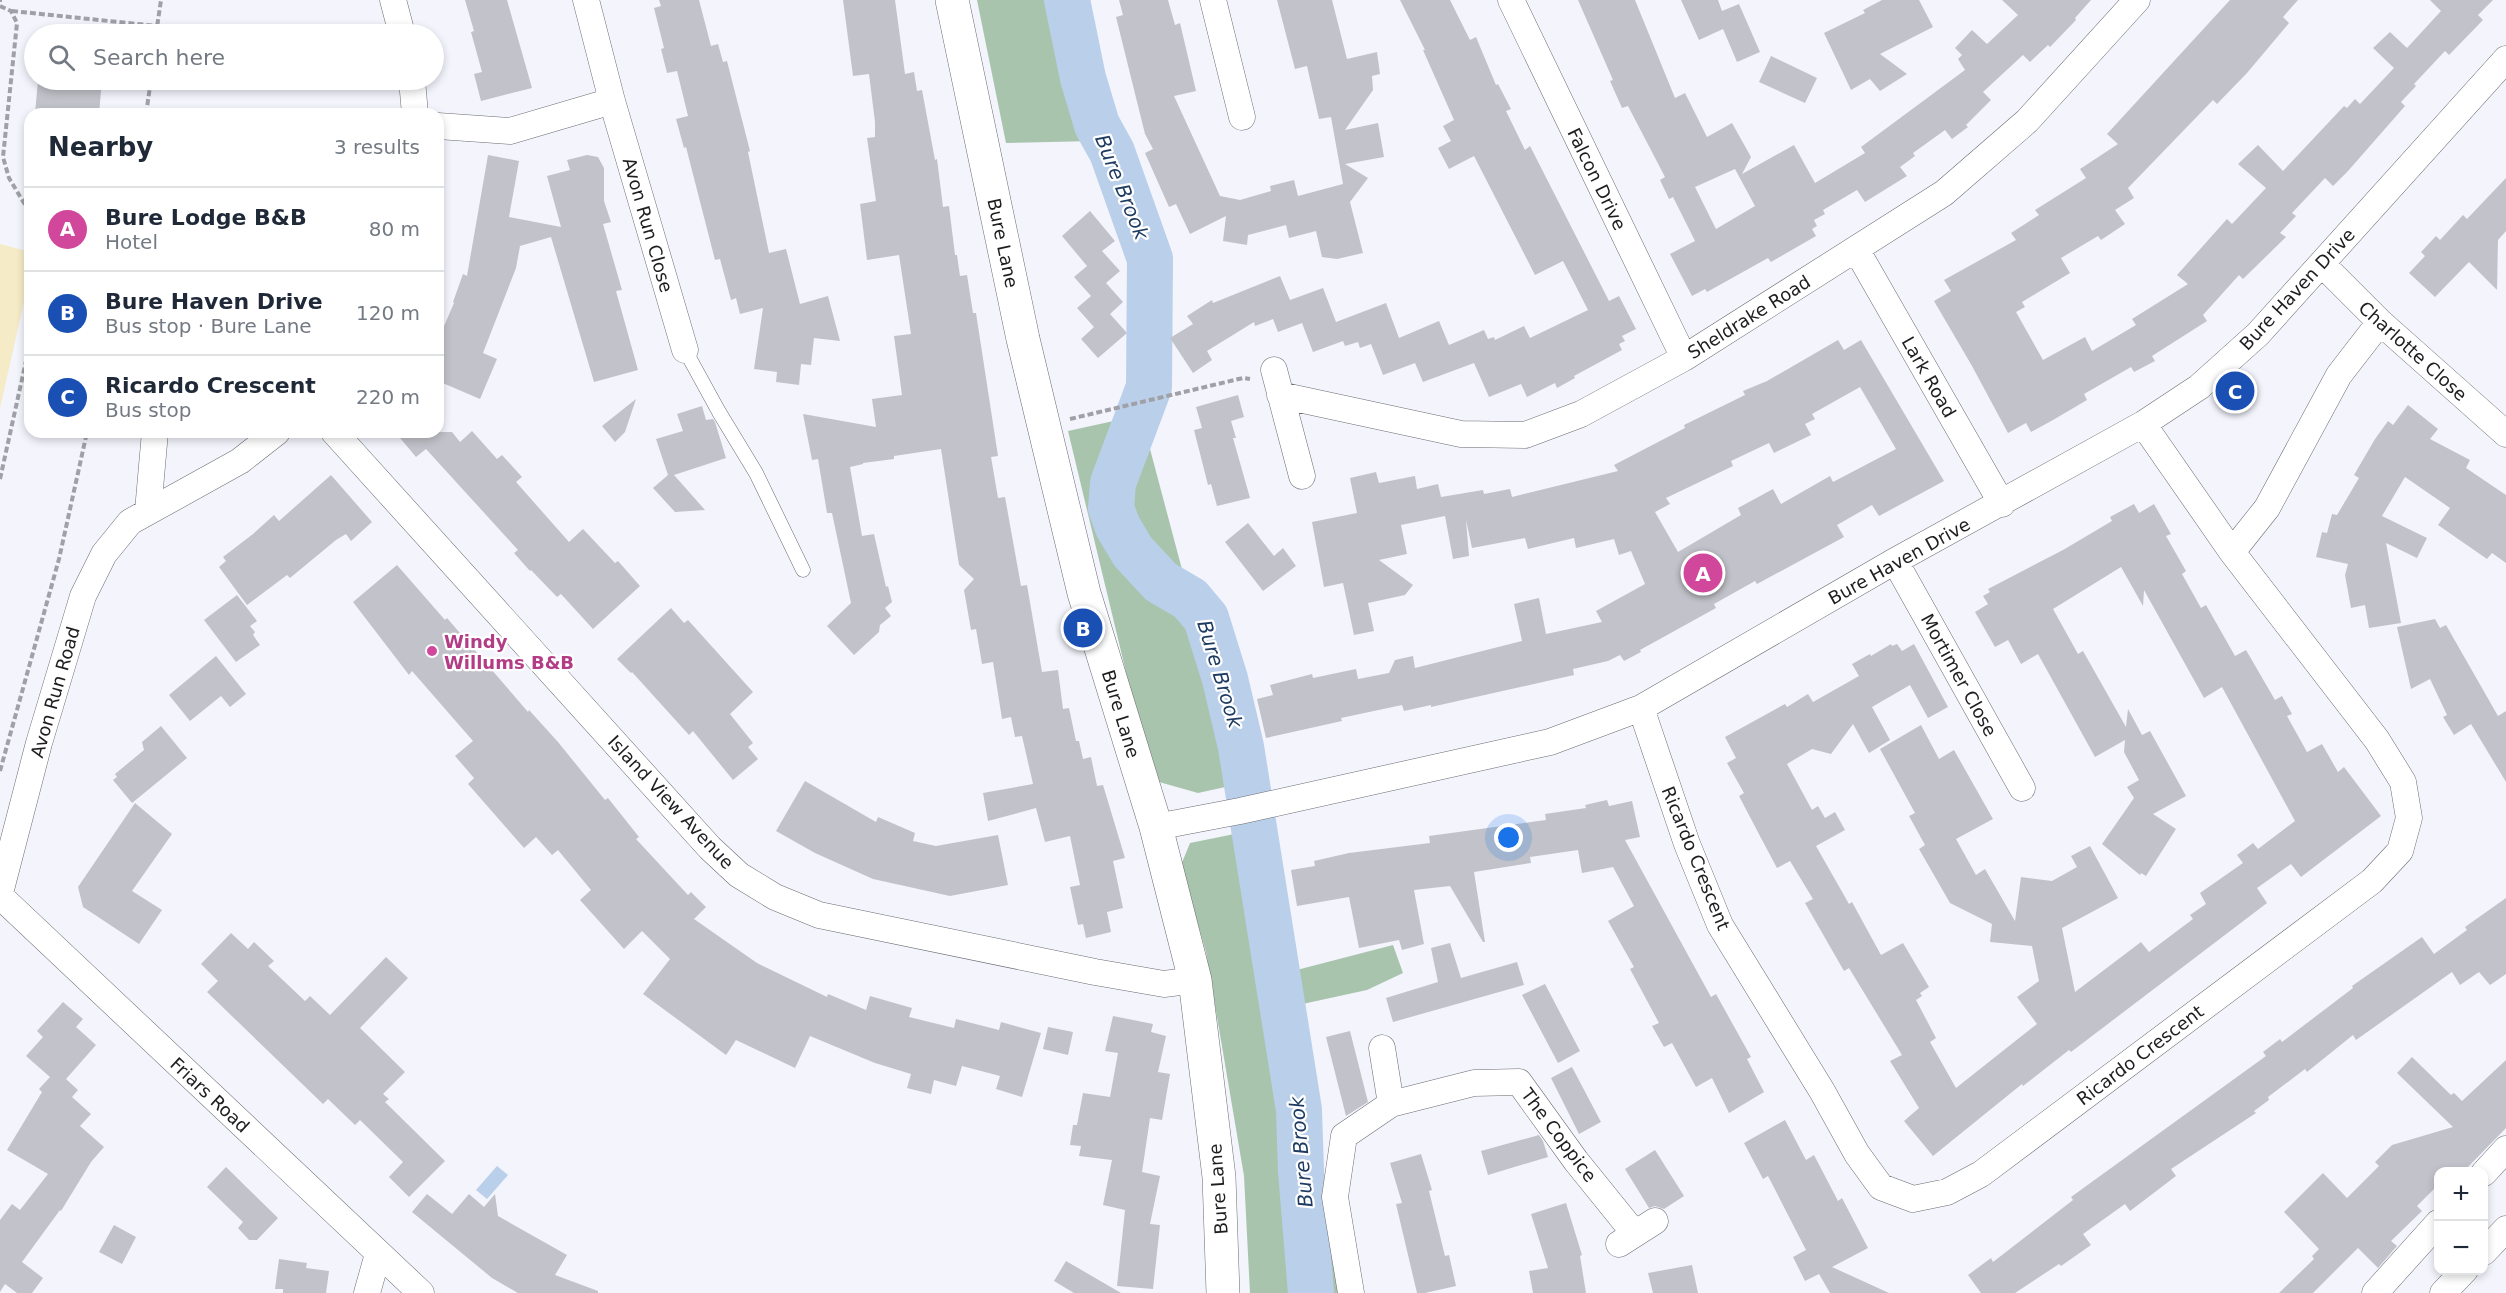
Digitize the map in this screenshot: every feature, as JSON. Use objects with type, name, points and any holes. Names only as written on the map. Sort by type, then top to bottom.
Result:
[{"type":"street","points":[[393,0],[399,24]]},
{"type":"street","name":"Avon Run Close","points":[[586,0],[612,101],[685,350]]},
{"type":"street","name":"Bure Lane","points":[[952,0],[1023,339],[1084,593],[1156,827],[1195,981],[1219,1177],[1223,1293]]},
{"type":"street","points":[[1213,0],[1242,117]]},
{"type":"street","name":"Falcon Drive","points":[[1511,0],[1684,358]]},
{"type":"street","name":"Sheldrake Road","points":[[1280,395],[1461,434],[1525,435],[1581,414],[1684,358],[1944,193],[2027,121],[2137,0]]},
{"type":"street","name":"Bure Haven Drive","points":[[1156,827],[1240,811],[1550,741],[1641,708],[1895,561],[2143,424],[2199,387],[2258,334],[2323,265],[2506,60]]},
{"type":"street","points":[[413,90],[414,108]]},
{"type":"street","points":[[444,126],[510,131],[612,101]]},
{"type":"street","name":"Lark Road","points":[[1856,249],[2001,504]]},
{"type":"street","name":"Charlotte Close","points":[[2323,265],[2380,322],[2506,435]]},
{"type":"street","points":[[2232,552],[2267,508],[2339,375],[2380,322]]},
{"type":"street","points":[[1274,370],[1302,476]]},
{"type":"street","name":"Ricardo Crescent","points":[[1641,708],[1686,844],[1720,925],[1822,1091],[1857,1154],[1881,1187],[1913,1199],[1947,1192],[1981,1174],[2362,888],[2400,851],[2409,818],[2403,782],[2377,740],[2232,552],[2143,424]]},
{"type":"street","points":[[148,511],[154,438]]},
{"type":"street","name":"Avon Run Road","points":[[0,894],[39,743],[83,596],[104,554],[130,522],[240,461],[269,438]]},
{"type":"street","name":"Island View Avenue","points":[[339,438],[702,839],[740,875],[775,897],[819,915],[858,925],[1164,984],[1195,981]]},
{"type":"street","name":"Mortimer Close","points":[[1895,561],[2022,788]]},
{"type":"street","name":"Friars Road","points":[[0,894],[420,1293]]},
{"type":"street","points":[[1382,1048],[1391,1104]]},
{"type":"street","name":"The Coppice","points":[[1351,1293],[1335,1197],[1344,1136],[1391,1104],[1474,1083],[1519,1082],[1576,1161],[1637,1233]]},
{"type":"street","points":[[2488,1169],[2506,1149]]},
{"type":"street","points":[[2374,1293],[2434,1228]]},
{"type":"street","points":[[2488,1248],[2506,1229]]},
{"type":"street","points":[[367,1293],[378,1254]]},
{"type":"street","points":[[2443,1293],[2460,1275]]},
{"type":"lane","points":[[685,350],[756,473],[803,570]]},
{"type":"path","points":[[158,24],[161,0]]},
{"type":"path","points":[[0,3],[11,11],[17,23],[3,157],[9,178],[24,203]]},
{"type":"path","points":[[11,11],[138,24]]},
{"type":"path","points":[[147,108],[150,90]]},
{"type":"path","points":[[0,479],[24,370]]},
{"type":"path","points":[[1043,424],[1128,407],[1162,396],[1243,378],[1266,384],[1280,395]]},
{"type":"path","points":[[0,771],[59,559],[86,438]]},
{"type":"green space","points":[[977,0],[1081,0],[1107,126],[1094,141],[1006,143]]},
{"type":"green space","points":[[1141,415],[1239,784],[1198,793],[1152,780],[1068,431]]},
{"type":"green space","points":[[1264,828],[1289,972],[1393,945],[1403,973],[1367,990],[1298,1005],[1315,1160],[1340,1293],[1250,1293],[1244,1176],[1206,952],[1181,865],[1190,843]]},
{"type":"sand","points":[[0,244],[24,250],[24,302],[0,408]]},
{"type":"water","points":[[497,1166],[508,1175],[487,1199],[476,1190]]},
{"type":"building","points":[[465,0],[507,0],[532,88],[481,101],[474,74],[482,72]]},
{"type":"building","points":[[659,0],[699,0],[711,46],[718,44],[723,62],[727,61],[750,151],[748,152],[769,253],[786,249],[800,304],[828,296],[840,341],[814,338],[811,365],[801,364],[799,385],[776,382],[777,372],[754,369],[763,308],[740,314],[736,298],[731,300],[720,259],[715,260],[686,147],[684,148],[676,119],[688,116],[677,71],[667,73],[661,49],[664,48],[654,8],[661,6]]},
{"type":"building","points":[[843,0],[895,0],[905,74],[914,72],[917,91],[922,90],[935,160],[937,159],[943,207],[949,206],[960,276],[967,275],[973,313],[976,313],[998,456],[991,457],[998,498],[1005,497],[1021,586],[1027,585],[1042,672],[1058,670],[1063,709],[1069,708],[1076,741],[1079,741],[1083,759],[1091,757],[1097,786],[1103,785],[1125,858],[1113,861],[1123,908],[1107,912],[1111,932],[1086,938],[1083,924],[1078,925],[1070,887],[1080,885],[1070,836],[1045,842],[1036,808],[988,821],[983,793],[1033,784],[1022,736],[1015,737],[1011,717],[1002,719],[993,662],[982,664],[976,629],[971,630],[964,590],[974,579],[959,565],[941,449],[894,456],[894,459],[850,467],[862,536],[874,534],[886,587],[888,586],[892,602],[885,608],[891,616],[880,625],[879,632],[854,655],[827,626],[851,603],[832,513],[827,513],[818,459],[812,460],[803,414],[876,427],[872,399],[902,395],[894,336],[911,334],[899,255],[867,260],[860,204],[876,201],[867,138],[875,137],[875,122],[869,74],[853,76]]},
{"type":"building","points":[[1119,0],[1168,0],[1175,25],[1180,23],[1196,91],[1174,96],[1220,196],[1240,200],[1271,191],[1270,186],[1294,180],[1298,196],[1343,184],[1331,117],[1319,119],[1307,66],[1295,69],[1277,0],[1332,0],[1347,59],[1377,52],[1380,74],[1372,76],[1373,90],[1345,130],[1378,123],[1384,157],[1345,164],[1368,178],[1350,202],[1363,253],[1337,259],[1322,257],[1316,231],[1289,238],[1286,225],[1248,235],[1247,245],[1223,241],[1226,216],[1190,234],[1176,204],[1169,207],[1145,153],[1153,149],[1145,134],[1116,17],[1123,15]]},
{"type":"building","points":[[1400,0],[1450,0],[1470,40],[1476,37],[1496,85],[1498,84],[1511,109],[1506,111],[1525,150],[1530,146],[1609,301],[1619,296],[1636,329],[1622,336],[1625,341],[1619,344],[1622,350],[1557,388],[1555,383],[1527,397],[1521,384],[1489,397],[1474,363],[1423,382],[1415,363],[1383,375],[1371,344],[1360,348],[1358,342],[1345,346],[1343,341],[1313,352],[1302,323],[1278,332],[1273,319],[1255,326],[1254,322],[1207,351],[1212,360],[1193,373],[1170,338],[1193,324],[1187,316],[1212,300],[1213,303],[1280,276],[1290,300],[1323,288],[1336,322],[1386,303],[1399,338],[1439,321],[1449,345],[1484,330],[1488,339],[1494,337],[1495,340],[1524,326],[1530,338],[1588,310],[1563,261],[1535,275],[1474,156],[1449,169],[1438,148],[1451,141],[1443,126],[1454,120],[1423,50],[1425,50]]},
{"type":"building","points":[[1578,0],[1635,0],[1675,98],[1685,93],[1707,137],[1732,123],[1751,157],[1742,174],[1794,145],[1815,183],[1865,153],[1861,147],[1965,70],[1958,59],[1962,55],[1955,48],[1972,30],[1987,44],[2018,15],[2002,0],[2091,0],[2075,18],[2076,20],[2050,47],[2048,45],[2030,62],[2023,55],[1983,92],[1991,100],[1966,125],[1968,127],[1952,139],[1945,130],[1913,153],[1915,156],[1900,167],[1907,176],[1865,202],[1857,190],[1823,210],[1825,214],[1814,220],[1817,226],[1812,229],[1816,236],[1771,262],[1768,258],[1707,292],[1705,289],[1692,296],[1670,254],[1695,241],[1673,197],[1669,199],[1660,180],[1665,177],[1628,106],[1622,108],[1610,81],[1613,80]],"holes":[[[1735,169],[1755,206],[1716,229],[1695,187]]]},
{"type":"building","points":[[1681,0],[1718,0],[1722,11],[1739,4],[1760,52],[1737,62],[1723,29],[1699,40]]},
{"type":"building","points":[[1882,0],[1919,0],[1933,27],[1880,54],[1907,74],[1880,91],[1870,79],[1851,90],[1824,33],[1865,13],[1863,10]]},
{"type":"building","points":[[2230,0],[2298,0],[2283,17],[2289,23],[2247,73],[2217,104],[2213,100],[2128,188],[2134,198],[2115,210],[2125,224],[2101,240],[2098,236],[2061,258],[2070,273],[2022,302],[2025,307],[2016,312],[2043,360],[2085,337],[2092,351],[2136,325],[2132,319],[2188,284],[2177,275],[2227,219],[2232,224],[2266,188],[2238,164],[2258,145],[2283,171],[2344,106],[2347,108],[2355,99],[2360,104],[2394,68],[2373,48],[2390,32],[2407,48],[2441,11],[2430,0],[2493,0],[2478,15],[2483,20],[2449,55],[2445,51],[2414,84],[2416,86],[2401,102],[2405,106],[2348,171],[2333,186],[2325,178],[2292,213],[2296,216],[2280,233],[2286,237],[2243,279],[2239,275],[2203,315],[2207,321],[2152,356],[2155,361],[2134,372],[2131,367],[2084,394],[2087,400],[2053,420],[2031,432],[2026,423],[2008,433],[1934,301],[1951,291],[1944,280],[2016,240],[2011,233],[2039,215],[2035,210],[2086,178],[2080,169],[2118,144],[2107,134]]},
{"type":"building","points":[[1771,56],[1817,78],[1805,103],[1759,82]]},
{"type":"building","points":[[37,90],[101,90],[100,108],[36,108]]},
{"type":"building","points":[[488,155],[519,161],[509,217],[561,227],[547,176],[570,170],[567,160],[587,155],[598,157],[604,168],[604,201],[611,222],[603,224],[622,290],[616,291],[638,370],[594,382],[551,237],[520,246],[516,268],[483,353],[497,359],[480,399],[444,384],[444,326],[463,274],[467,276]]},
{"type":"building","points":[[2506,178],[2506,231],[2498,240],[2497,290],[2469,262],[2435,297],[2409,273],[2425,256],[2421,252],[2436,236],[2440,240],[2463,215],[2467,219]]},
{"type":"building","points":[[1090,211],[1115,241],[1102,251],[1120,271],[1106,283],[1123,302],[1110,314],[1127,333],[1098,358],[1081,339],[1094,327],[1077,308],[1091,296],[1074,277],[1087,266],[1062,236]]},
{"type":"building","points":[[1838,340],[1844,350],[1861,340],[1944,481],[1879,516],[1872,505],[1837,525],[1844,537],[1757,584],[1755,581],[1714,604],[1716,608],[1624,661],[1620,655],[1608,661],[1573,669],[1574,675],[1431,707],[1431,705],[1404,711],[1402,705],[1266,738],[1257,699],[1273,695],[1270,685],[1312,674],[1313,678],[1356,669],[1358,679],[1389,673],[1395,660],[1413,656],[1415,668],[1522,641],[1514,604],[1539,598],[1546,634],[1602,622],[1596,611],[1645,584],[1631,551],[1619,555],[1614,539],[1576,548],[1574,538],[1528,549],[1525,538],[1472,548],[1466,520],[1469,556],[1453,559],[1445,516],[1401,525],[1407,554],[1379,560],[1413,585],[1405,595],[1368,603],[1374,631],[1354,635],[1343,583],[1324,587],[1312,522],[1357,513],[1350,478],[1376,472],[1379,483],[1415,476],[1417,489],[1438,484],[1441,497],[1483,490],[1484,494],[1510,489],[1512,497],[1618,471],[1614,465],[1685,428],[1684,425],[1745,395],[1743,391],[1767,381]],"holes":[[[1860,387],[1896,449],[1833,482],[1830,476],[1781,504],[1773,489],[1738,508],[1741,515],[1678,552],[1655,512],[1670,504],[1666,498],[1733,466],[1731,461],[1769,443],[1774,453],[1811,435],[1805,424],[1815,419],[1812,414]]]},
{"type":"building","points":[[1238,395],[1244,417],[1231,421],[1236,438],[1233,438],[1250,498],[1217,506],[1211,484],[1208,485],[1194,430],[1202,428],[1196,407]]},
{"type":"building","points":[[636,399],[625,432],[615,442],[602,426]]},
{"type":"building","points":[[2408,405],[2438,429],[2430,439],[2470,460],[2466,468],[2506,495],[2506,563],[2492,553],[2487,559],[2438,525],[2450,508],[2405,477],[2382,516],[2427,538],[2417,558],[2386,543],[2401,623],[2369,628],[2365,605],[2351,608],[2345,575],[2348,564],[2316,557],[2322,532],[2327,533],[2332,514],[2337,515],[2359,478],[2354,475],[2375,439],[2388,421],[2393,425]]},
{"type":"building","points":[[702,406],[706,420],[713,419],[715,422],[726,458],[674,475],[705,510],[675,512],[653,488],[668,475],[656,439],[683,431],[677,414]]},
{"type":"building","points":[[472,431],[497,459],[502,455],[522,477],[516,482],[569,542],[583,529],[615,563],[618,561],[640,586],[593,629],[561,594],[557,597],[530,571],[514,553],[518,550],[426,449],[416,457],[400,438],[444,438],[444,432],[452,432],[460,442]]},
{"type":"building","points":[[331,475],[372,522],[351,541],[346,534],[336,540],[290,578],[287,575],[247,605],[219,567],[226,561],[223,557],[274,515],[279,521]]},
{"type":"building","points":[[2134,504],[2139,513],[2154,504],[2171,534],[2166,536],[2186,571],[2182,574],[2201,608],[2206,605],[2235,656],[2246,650],[2275,700],[2282,696],[2292,714],[2287,716],[2307,752],[2322,744],[2338,772],[2344,767],[2381,816],[2301,877],[2291,864],[2257,888],[2267,903],[2071,1052],[2069,1050],[2023,1086],[2022,1084],[1933,1156],[1904,1121],[1919,1108],[1890,1061],[1902,1055],[1849,968],[1844,971],[1805,903],[1813,899],[1790,861],[1777,868],[1739,796],[1744,793],[1727,763],[1736,758],[1725,737],[1785,704],[1787,707],[1808,694],[1813,702],[1859,676],[1852,664],[1870,654],[1871,656],[1891,644],[1892,646],[1897,644],[1902,651],[1914,644],[1948,707],[1928,718],[1910,685],[1872,707],[1890,740],[1869,753],[1853,724],[1831,754],[1812,749],[1787,764],[1812,810],[1818,806],[1825,818],[1835,812],[1845,830],[1816,846],[1849,904],[1852,902],[1881,955],[1903,943],[1929,987],[1920,993],[1922,996],[1916,1000],[1936,1038],[1930,1042],[1956,1088],[2037,1024],[2017,997],[2039,981],[2032,946],[1990,942],[1992,924],[1950,903],[1919,849],[1925,845],[1909,816],[1915,813],[1880,749],[1921,725],[1939,759],[1954,750],[1993,819],[1956,839],[1976,875],[1985,869],[2015,921],[2021,877],[2052,881],[2077,867],[2071,856],[2090,846],[2118,898],[2062,928],[2075,992],[2141,942],[2149,952],[2193,919],[2190,915],[2206,904],[2200,893],[2243,863],[2237,855],[2253,843],[2258,849],[2295,821],[2222,687],[2204,698],[2144,590],[2143,606],[2121,567],[2053,609],[2078,654],[2083,651],[2126,727],[2128,709],[2142,735],[2150,731],[2186,796],[2153,814],[2176,829],[2146,876],[2141,873],[2140,875],[2102,844],[2134,798],[2127,787],[2139,780],[2124,752],[2125,740],[2095,757],[2038,654],[2021,664],[2008,640],[1995,647],[1975,612],[1988,604],[1983,596],[1990,592],[1988,589],[2063,550],[2112,521],[2110,517]]},
{"type":"building","points":[[1248,523],[1274,556],[1283,548],[1296,566],[1263,591],[1225,542]]},
{"type":"building","points":[[397,565],[445,620],[447,618],[528,712],[529,710],[558,742],[605,800],[608,798],[639,837],[636,839],[688,895],[691,892],[706,907],[694,919],[757,963],[827,997],[828,994],[866,1010],[870,996],[912,1008],[909,1017],[954,1028],[956,1019],[999,1030],[1001,1022],[1041,1033],[1022,1097],[996,1089],[1000,1076],[962,1066],[956,1086],[934,1080],[931,1094],[907,1088],[911,1074],[875,1063],[810,1036],[795,1068],[736,1040],[726,1055],[643,994],[670,959],[642,931],[624,949],[580,900],[591,890],[558,850],[552,855],[536,837],[524,848],[468,784],[474,778],[455,756],[473,741],[412,671],[409,675],[353,602]]},
{"type":"building","points":[[237,595],[257,621],[250,626],[260,645],[236,662],[204,620]]},
{"type":"building","points":[[671,608],[684,623],[688,620],[753,692],[730,714],[753,743],[748,747],[758,759],[733,780],[693,731],[689,735],[632,672],[617,659]]},
{"type":"building","points":[[2435,619],[2440,628],[2446,625],[2498,716],[2506,711],[2506,782],[2471,724],[2454,735],[2443,717],[2447,715],[2430,679],[2411,689],[2397,627]]},
{"type":"building","points":[[216,656],[246,694],[230,707],[221,696],[190,721],[169,695]]},
{"type":"building","points":[[161,726],[187,758],[132,803],[113,780],[117,777],[115,774],[144,750],[142,742]]},
{"type":"building","points":[[805,781],[876,822],[878,817],[915,833],[913,841],[936,846],[998,835],[1008,885],[950,896],[873,879],[815,853],[776,831]]},
{"type":"building","points":[[1607,800],[1609,806],[1632,801],[1640,837],[1625,840],[1711,997],[1716,994],[1751,1057],[1747,1059],[1764,1092],[1729,1113],[1712,1078],[1696,1087],[1672,1043],[1664,1047],[1652,1026],[1659,1023],[1630,969],[1634,967],[1608,921],[1634,906],[1613,867],[1582,873],[1578,850],[1530,857],[1531,863],[1474,872],[1485,942],[1450,886],[1414,890],[1424,944],[1402,950],[1399,940],[1359,948],[1349,897],[1297,906],[1291,870],[1315,866],[1314,861],[1349,853],[1430,843],[1429,836],[1546,820],[1545,814],[1586,808],[1585,805]]},
{"type":"building","points":[[135,803],[172,834],[132,891],[162,910],[139,944],[83,907],[78,887]]},
{"type":"building","points":[[2506,898],[2506,974],[2490,985],[2479,972],[2460,985],[2452,972],[2356,1040],[2353,1035],[2307,1072],[2305,1069],[2268,1097],[2269,1100],[2254,1111],[2256,1113],[2171,1169],[2176,1176],[2130,1211],[2125,1204],[2083,1234],[2091,1245],[2061,1266],[2059,1264],[2015,1293],[1981,1293],[1968,1275],[1991,1258],[1993,1262],[2073,1200],[2071,1197],[2266,1056],[2263,1052],[2280,1039],[2282,1042],[2353,988],[2352,986],[2422,937],[2434,954],[2467,930],[2465,927]]},
{"type":"building","points":[[231,933],[248,949],[254,942],[274,961],[268,966],[305,1001],[310,996],[330,1015],[386,957],[408,978],[360,1028],[405,1072],[383,1094],[389,1099],[385,1102],[445,1161],[409,1197],[389,1177],[403,1162],[360,1120],[355,1125],[328,1099],[323,1104],[207,992],[218,981],[201,964]]},
{"type":"building","points":[[1450,943],[1461,978],[1517,962],[1524,985],[1393,1022],[1386,998],[1438,982],[1431,948]]},
{"type":"building","points":[[1545,984],[1580,1051],[1558,1063],[1522,995]]},
{"type":"building","points":[[63,1002],[83,1019],[76,1027],[96,1045],[66,1079],[78,1090],[72,1097],[91,1114],[80,1126],[104,1147],[91,1162],[61,1211],[22,1262],[43,1278],[32,1293],[17,1293],[5,1284],[0,1292],[0,1220],[12,1204],[20,1210],[48,1174],[7,1150],[42,1092],[39,1089],[50,1077],[26,1056],[43,1037],[37,1031]]},
{"type":"building","points":[[1113,1016],[1153,1024],[1151,1032],[1166,1036],[1158,1072],[1170,1074],[1162,1120],[1150,1118],[1142,1172],[1160,1176],[1150,1224],[1160,1225],[1153,1289],[1117,1286],[1125,1210],[1103,1205],[1112,1160],[1079,1156],[1081,1146],[1070,1145],[1073,1125],[1077,1125],[1083,1093],[1110,1097],[1118,1053],[1105,1051]]},
{"type":"building","points":[[1048,1027],[1073,1032],[1068,1055],[1043,1049]]},
{"type":"building","points":[[1350,1031],[1368,1102],[1346,1116],[1326,1037]]},
{"type":"building","points":[[2412,1057],[2451,1095],[2454,1093],[2462,1101],[2506,1060],[2506,1128],[2468,1167],[2434,1167],[2434,1189],[2417,1206],[2422,1211],[2391,1241],[2397,1246],[2378,1268],[2358,1248],[2313,1293],[2279,1293],[2314,1259],[2312,1256],[2319,1249],[2284,1212],[2323,1173],[2347,1198],[2379,1166],[2375,1162],[2392,1145],[2453,1127],[2397,1073]]},
{"type":"building","points":[[1572,1067],[1601,1122],[1579,1134],[1551,1078]]},
{"type":"building","points":[[1785,1120],[1806,1160],[1814,1155],[1838,1201],[1842,1198],[1868,1248],[1832,1267],[1889,1293],[1830,1293],[1819,1274],[1805,1281],[1793,1257],[1806,1250],[1768,1176],[1763,1179],[1744,1143]]},
{"type":"building","points":[[1539,1135],[1548,1157],[1488,1175],[1481,1151]]},
{"type":"building","points":[[1655,1150],[1684,1196],[1664,1209],[1655,1206],[1649,1208],[1625,1169]]},
{"type":"building","points":[[1421,1154],[1432,1190],[1429,1191],[1445,1256],[1449,1255],[1456,1286],[1417,1293],[1396,1204],[1402,1203],[1390,1163]]},
{"type":"building","points":[[226,1167],[278,1218],[257,1240],[249,1240],[238,1228],[243,1222],[207,1187]]},
{"type":"building","points":[[427,1194],[452,1214],[469,1194],[484,1207],[495,1194],[498,1216],[567,1255],[555,1275],[598,1291],[598,1293],[518,1293],[492,1278],[412,1212]]},
{"type":"building","points":[[1566,1203],[1582,1255],[1580,1256],[1586,1293],[1533,1293],[1529,1271],[1548,1268],[1531,1214]]},
{"type":"building","points":[[114,1225],[136,1237],[122,1264],[99,1252]]},
{"type":"building","points":[[279,1259],[307,1263],[306,1268],[329,1271],[326,1293],[283,1293],[283,1289],[275,1289]]},
{"type":"building","points":[[1066,1261],[1121,1293],[1074,1293],[1054,1281]]},
{"type":"building","points":[[1692,1265],[1698,1293],[1653,1293],[1648,1273]]},
{"type":"waterway","name":"Bure Brook","points":[[1067,0],[1083,78],[1097,125],[1112,152],[1150,259],[1149,387],[1113,483],[1111,508],[1118,527],[1133,552],[1161,582],[1190,599],[1206,618],[1225,679],[1241,747],[1299,1110],[1301,1171],[1311,1293]]},
{"type":"place","name":"Ricardo Crescent","points":[[2235,391]]},
{"type":"place","name":"Bure Lodge B&B","points":[[1703,573]]},
{"type":"place","name":"Bure Haven Drive","points":[[1083,628]]},
{"type":"place","name":"Windy Willums B&B","points":[[432,651]]}]
